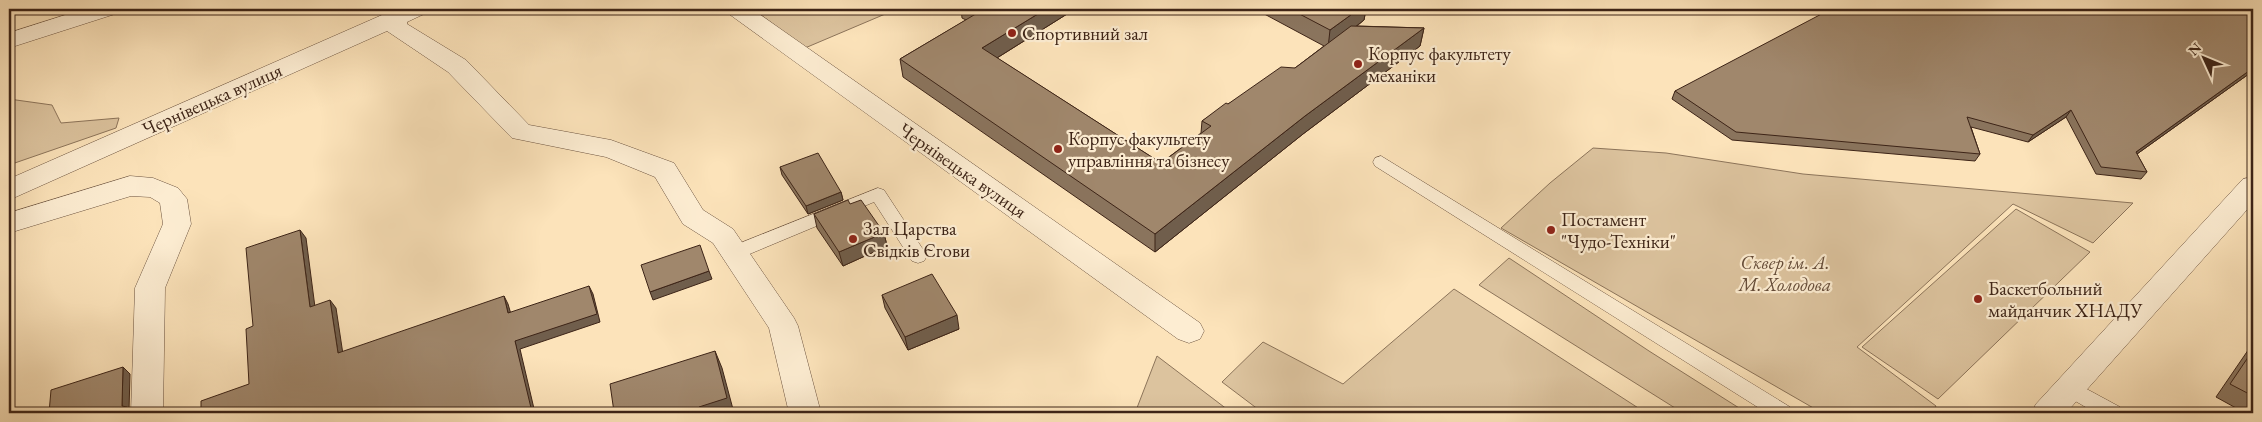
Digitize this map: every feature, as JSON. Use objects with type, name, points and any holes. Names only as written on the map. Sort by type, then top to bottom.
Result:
[{"type":"street","points":[[9,41],[108,9]]},
{"type":"street","name":"Чернівецька вулиця","points":[[737,9],[1189,331]]},
{"type":"street","points":[[401,11],[396,27],[456,66],[521,132],[611,149],[665,170],[694,217],[723,236],[783,326],[805,413]]},
{"type":"street","name":"Чернівецька вулиця","points":[[9,190],[401,11]]},
{"type":"street","points":[[9,223],[130,186],[149,186],[164,191],[173,199],[177,224],[150,288],[147,413]]},
{"type":"street","points":[[2047,413],[2253,186]]},
{"type":"lane","points":[[1381,162],[1784,413]]},
{"type":"lane","points":[[734,253],[878,194],[918,256]]},
{"type":"lane","points":[[2070,388],[2113,413]]},
{"type":"green space","points":[[753,9],[897,9],[805,48]]},
{"type":"green space","points":[[9,99],[52,105],[61,123],[119,118],[116,128],[9,165]]},
{"type":"green space","name":"Сквер ім. А. М. Холодова","points":[[1593,148],[1666,153],[1803,174],[2133,203],[2093,243],[2013,204],[1857,347],[1936,406],[1933,413],[1822,413],[1501,228],[1550,183]]},
{"type":"green space","name":"Баскетбольний майданчик ХНАДУ","points":[[2016,209],[2090,252],[1938,399],[1862,347]]},
{"type":"green space","points":[[1509,258],[1649,351],[1747,413],[1683,413],[1479,285]]},
{"type":"green space","points":[[1454,289],[1646,413],[1263,413],[1222,382],[1263,342],[1343,384]]},
{"type":"green space","points":[[1157,356],[1232,413],[1135,413]]},
{"type":"building","points":[[974,9],[1046,9],[982,48],[1161,163],[1211,126],[1202,121],[1226,103],[1228,104],[1281,67],[1295,68],[1351,26],[1424,28],[1305,116],[1155,234],[900,59],[979,12]]},
{"type":"building","points":[[1290,9],[1359,9],[1330,30]]},
{"type":"building","points":[[1831,9],[2253,9],[2253,68],[2136,152],[2147,172],[2101,167],[2071,110],[2033,135],[1967,117],[1980,154],[1736,132],[1675,91]]},
{"type":"building","points":[[818,153],[841,192],[806,206],[780,167]]},
{"type":"building","points":[[848,200],[850,204],[861,200],[884,233],[839,252],[814,214]]},
{"type":"building","points":[[300,230],[310,307],[330,300],[338,353],[504,296],[508,313],[589,286],[597,314],[515,341],[532,412],[529,413],[201,413],[201,401],[249,384],[246,329],[253,326],[246,248]]},
{"type":"building","points":[[700,245],[709,271],[650,292],[641,265]]},
{"type":"building","points":[[932,274],[957,315],[905,337],[882,295]]},
{"type":"building","points":[[2253,350],[2253,396],[2230,384]]},
{"type":"building","points":[[715,351],[727,398],[699,407],[701,413],[610,413],[614,412],[610,384]]},
{"type":"building","points":[[123,367],[122,406],[127,407],[127,413],[49,413],[51,390]]},
{"type":"place","name":"Спортивний зал","points":[[1012,33]]},
{"type":"place","name":"Корпус факультету механіки","points":[[1358,64]]},
{"type":"place","name":"Корпус факультету управління та бізнесу","points":[[1058,149]]},
{"type":"place","name":"Постамент \"Чудо-Техніки\"","points":[[1551,230]]},
{"type":"place","name":"Зал Царства Свідків Єгови","points":[[853,239]]},
{"type":"place","name":"Баскетбольний майданчик ХНАДУ","points":[[1978,299]]}]
